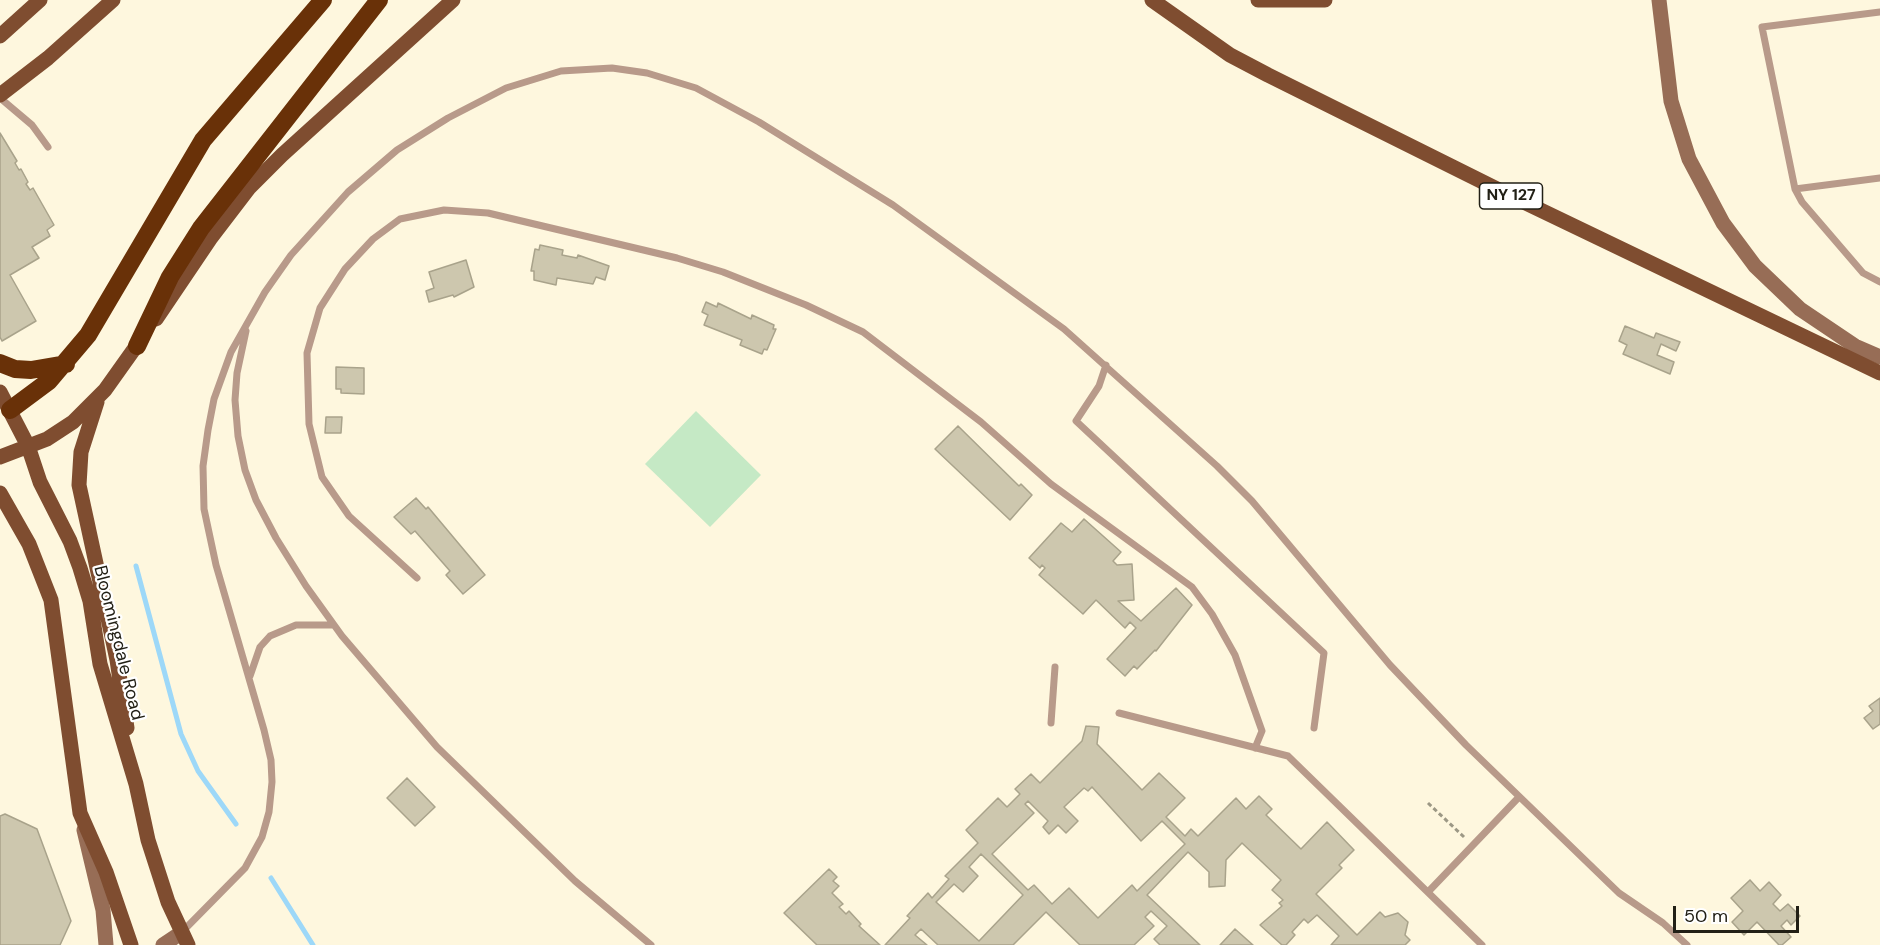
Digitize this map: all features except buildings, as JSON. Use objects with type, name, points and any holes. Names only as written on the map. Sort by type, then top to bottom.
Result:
[{"type":"highway","points":[[5,413],[49,381],[66,364],[105,308],[203,141],[323,0]]},
{"type":"highway","points":[[137,346],[170,277],[201,228],[379,0]]},
{"type":"highway","points":[[0,363],[15,369],[31,370],[66,364]]},
{"type":"main road","points":[[0,36],[40,0]]},
{"type":"main road","points":[[0,96],[48,58],[113,0]]},
{"type":"main road","points":[[136,784],[115,649],[79,485],[81,452],[90,419],[105,390],[187,277],[210,239],[249,188],[282,155],[453,0]]},
{"type":"main road","name":"NY 127","points":[[1152,0],[1230,55],[1268,75],[1505,193],[1880,373]]},
{"type":"main road","points":[[1258,0],[1326,0]]},
{"type":"main road","points":[[1659,0],[1671,100],[1689,159],[1723,223],[1755,266],[1800,309],[1836,334],[1880,357]]},
{"type":"main road","points":[[0,457],[59,433],[105,390]]},
{"type":"main road","name":"Bloomingdale Road","points":[[0,392],[5,413],[28,446],[40,482],[70,541],[80,568],[90,601],[100,664],[136,784],[148,840],[180,941]]},
{"type":"main road","points":[[0,493],[29,544],[51,600],[80,813],[103,910],[106,945]]},
{"type":"main road","points":[[80,813],[106,872],[131,945]]},
{"type":"main road","points":[[163,945],[180,941]]},
{"type":"lane","points":[[1880,12],[1762,27],[1795,189],[1802,202],[1863,273],[1880,282]]},
{"type":"lane","points":[[180,941],[245,868],[262,837],[269,812],[271,760],[209,537],[203,466],[217,391],[231,352],[250,316],[291,255],[318,221],[398,150],[448,118],[506,88],[561,71],[612,68],[647,73],[696,88],[769,128],[857,182],[949,244],[1064,329],[1252,501],[1397,673],[1519,797],[1619,893],[1664,923],[1687,945]]},
{"type":"lane","points":[[0,96],[32,125],[48,147]]},
{"type":"lane","points":[[1795,189],[1880,178]]},
{"type":"lane","points":[[417,578],[349,516],[322,477],[309,424],[307,353],[320,308],[345,269],[373,239],[400,219],[444,210],[488,213],[677,258],[723,272],[806,305],[863,332],[981,422],[1051,484],[1192,587],[1212,615],[1235,655],[1262,731],[1254,748]]},
{"type":"lane","points":[[250,316],[241,346],[236,400],[238,436],[245,470],[276,538],[333,625],[437,747],[575,880],[651,945]]},
{"type":"lane","points":[[1106,366],[1099,386],[1076,421],[1324,653],[1314,728]]},
{"type":"lane","points":[[249,677],[260,647],[270,636],[296,624],[333,625]]},
{"type":"lane","points":[[1051,723],[1055,667]]},
{"type":"lane","points":[[1119,713],[1288,756],[1482,945]]},
{"type":"lane","points":[[1428,891],[1519,797]]},
{"type":"path","points":[[1428,803],[1472,846]]},
{"type":"green space","points":[[696,411],[761,475],[710,527],[645,464]]},
{"type":"waterway","points":[[136,566],[181,734],[198,771],[236,824]]},
{"type":"waterway","points":[[271,878],[313,945]]}]
